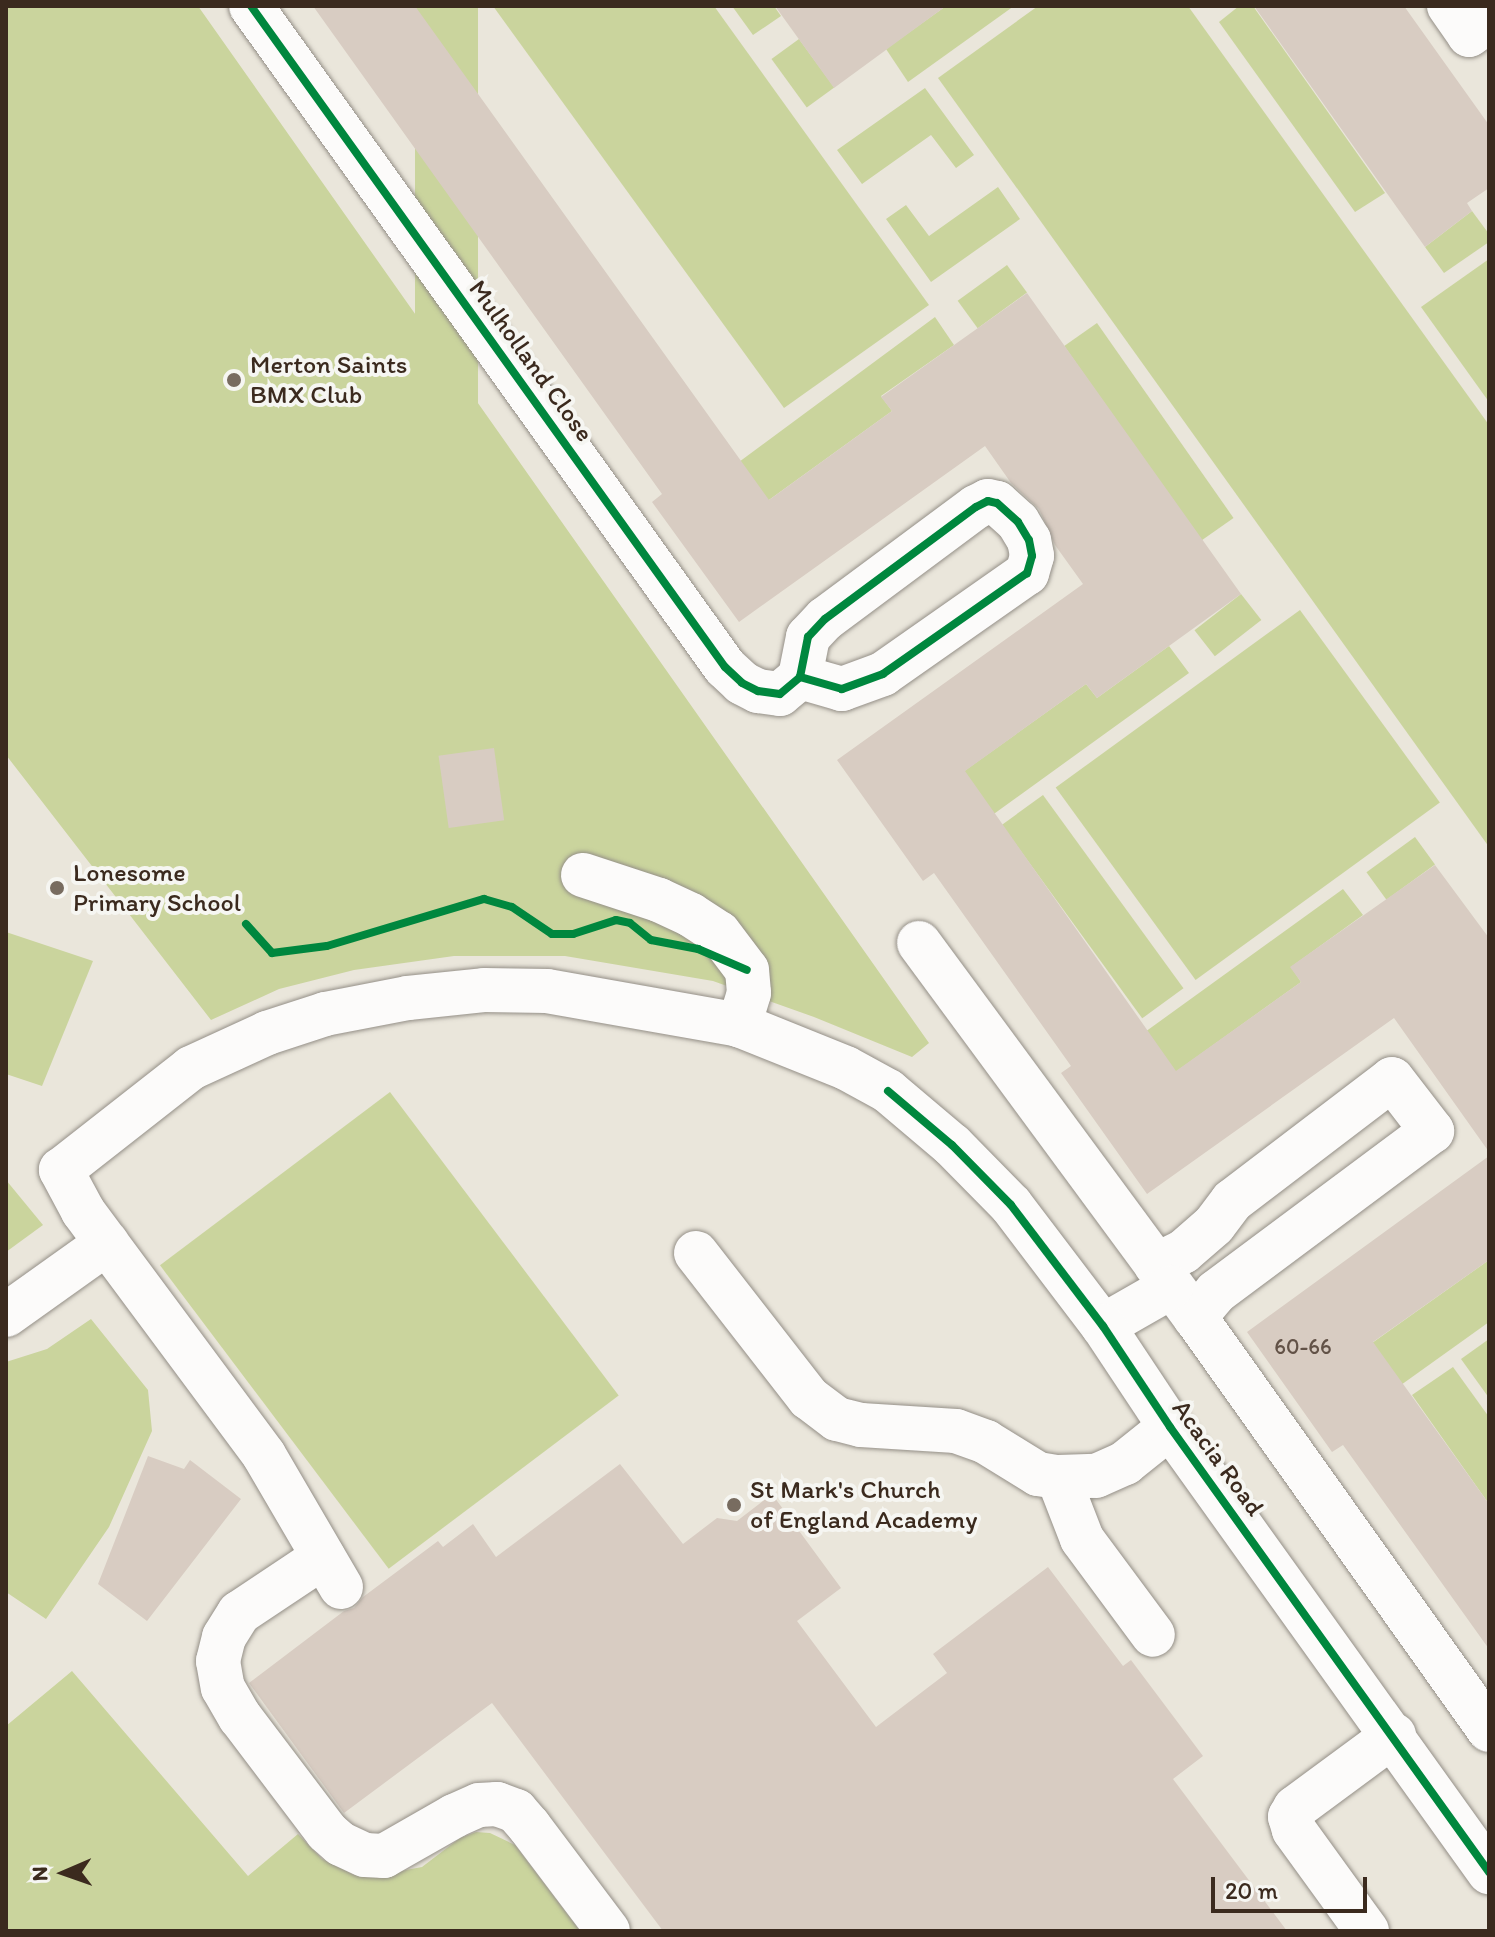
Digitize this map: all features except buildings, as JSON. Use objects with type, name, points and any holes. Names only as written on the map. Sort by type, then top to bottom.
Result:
[{"type":"street","name":"Mulholland Close","points":[[251,6],[725,667],[742,683],[758,691],[780,694],[800,677]]},
{"type":"street","points":[[1449,6],[1469,35],[1489,21]]},
{"type":"street","points":[[988,501],[997,503],[1018,522],[1029,540],[1032,556],[1027,573],[883,674],[862,684],[842,689],[800,677],[808,637],[825,619],[976,507],[988,501]]},
{"type":"street","points":[[583,875],[659,900],[719,933],[747,970],[749,993],[739,1025]]},
{"type":"street","points":[[919,943],[1174,1289],[1489,1730]]},
{"type":"street","name":"Acacia Road","points":[[107,1243],[83,1211],[61,1170],[191,1068],[267,1033],[325,1014],[408,998],[484,990],[547,991],[739,1025],[846,1068],[888,1091],[952,1145],[1011,1205],[1103,1326],[1170,1427],[1394,1735],[1489,1872]]},
{"type":"street","points":[[1103,1326],[1174,1289],[1216,1292],[1432,1131],[1392,1079],[1232,1201],[1214,1225],[1183,1252],[1174,1289]]},
{"type":"street","points":[[6,1315],[107,1243],[264,1455],[332,1572],[239,1613],[224,1637],[218,1661],[223,1688],[327,1832],[341,1844],[365,1855],[384,1856],[479,1805],[497,1804],[516,1811],[608,1931]]},
{"type":"street","points":[[696,1253],[809,1398],[837,1419],[861,1425],[956,1431],[986,1442],[1038,1474],[1058,1477],[1096,1476],[1125,1463],[1170,1427]]},
{"type":"street","points":[[1058,1477],[1082,1539],[1153,1635]]},
{"type":"street","points":[[1367,1931],[1294,1830],[1290,1817],[1295,1808],[1394,1735]]},
{"type":"green space","name":"Merton Saints BMX Club","points":[[6,6],[198,6],[929,1043],[912,1057],[814,1017],[713,981],[565,956],[454,956],[354,970],[279,989],[211,1020],[6,755]]},
{"type":"green space","points":[[415,6],[478,6],[478,549],[415,549]]},
{"type":"green space","points":[[493,6],[714,6],[929,305],[784,408]]},
{"type":"green space","points":[[732,6],[774,6],[781,16],[753,35]]},
{"type":"green space","points":[[946,6],[1014,6],[908,82],[886,49]]},
{"type":"green space","points":[[1038,6],[1188,6],[1489,425],[1489,847],[938,78]]},
{"type":"green space","points":[[1239,6],[1253,6],[1385,193],[1355,212],[1219,22]]},
{"type":"green space","points":[[799,39],[834,88],[807,108],[771,59]]},
{"type":"green space","points":[[925,88],[974,155],[956,168],[931,135],[862,184],[837,150]]},
{"type":"green space","points":[[998,187],[1020,219],[931,282],[886,219],[906,205],[929,236]]},
{"type":"green space","points":[[1472,211],[1489,234],[1489,242],[1444,273],[1425,247]]},
{"type":"green space","points":[[1489,259],[1489,402],[1421,307]]},
{"type":"green space","points":[[1007,265],[1027,293],[978,328],[958,301]]},
{"type":"green space","points":[[935,317],[954,345],[881,396],[892,411],[748,515],[720,476]]},
{"type":"green space","points":[[1097,323],[1234,518],[1201,541],[1064,346]]},
{"type":"green space","points":[[1241,594],[1261,620],[1215,656],[1195,630]]},
{"type":"green space","points":[[1300,610],[1440,803],[1196,980],[1056,788]]},
{"type":"green space","points":[[1169,646],[1189,673],[973,829],[942,787],[1086,684],[1097,698]]},
{"type":"green space","points":[[1043,795],[1183,988],[1142,1018],[1002,825]]},
{"type":"green space","points":[[1415,837],[1435,865],[1386,900],[1366,872]]},
{"type":"green space","points":[[1343,889],[1363,915],[1291,967],[1301,982],[1156,1086],[1127,1045]]},
{"type":"green space","points":[[6,932],[93,961],[42,1086],[6,1074]]},
{"type":"green space","points":[[390,1092],[619,1395],[389,1569],[160,1265]]},
{"type":"green space","points":[[6,1180],[43,1225],[6,1252]]},
{"type":"green space","points":[[1489,1260],[1489,1322],[1380,1400],[1351,1358]]},
{"type":"green space","points":[[91,1319],[148,1390],[152,1431],[109,1527],[46,1619],[6,1592],[6,1362],[47,1349]]},
{"type":"green space","points":[[1489,1339],[1489,1398],[1461,1359]]},
{"type":"green space","points":[[1453,1367],[1489,1417],[1489,1504],[1412,1395]]},
{"type":"green space","points":[[72,1671],[248,1876],[298,1834],[322,1859],[354,1875],[374,1876],[422,1867],[460,1838],[476,1832],[490,1833],[515,1845],[580,1931],[6,1931],[6,1726]]},
{"type":"cycle path","points":[[251,6],[725,667],[742,683],[758,691],[780,694],[800,677],[808,637],[825,619],[976,507],[988,501],[997,503],[1018,522],[1029,540],[1032,556],[1027,573],[883,674],[842,689],[800,677]]},
{"type":"cycle path","points":[[246,924],[272,953],[327,946],[484,899],[512,907],[552,934],[573,934],[616,920],[630,923],[651,940],[698,949],[747,970]]},
{"type":"cycle path","points":[[888,1091],[952,1145],[1011,1205],[1103,1326],[1170,1427],[1489,1872]]},
{"type":"place","name":"Merton Saints BMX Club","points":[[234,380]]},
{"type":"place","name":"Lonesome Primary School","points":[[57,888]]},
{"type":"place","name":"St Mark's Church of England Academy","points":[[734,1505]]}]
